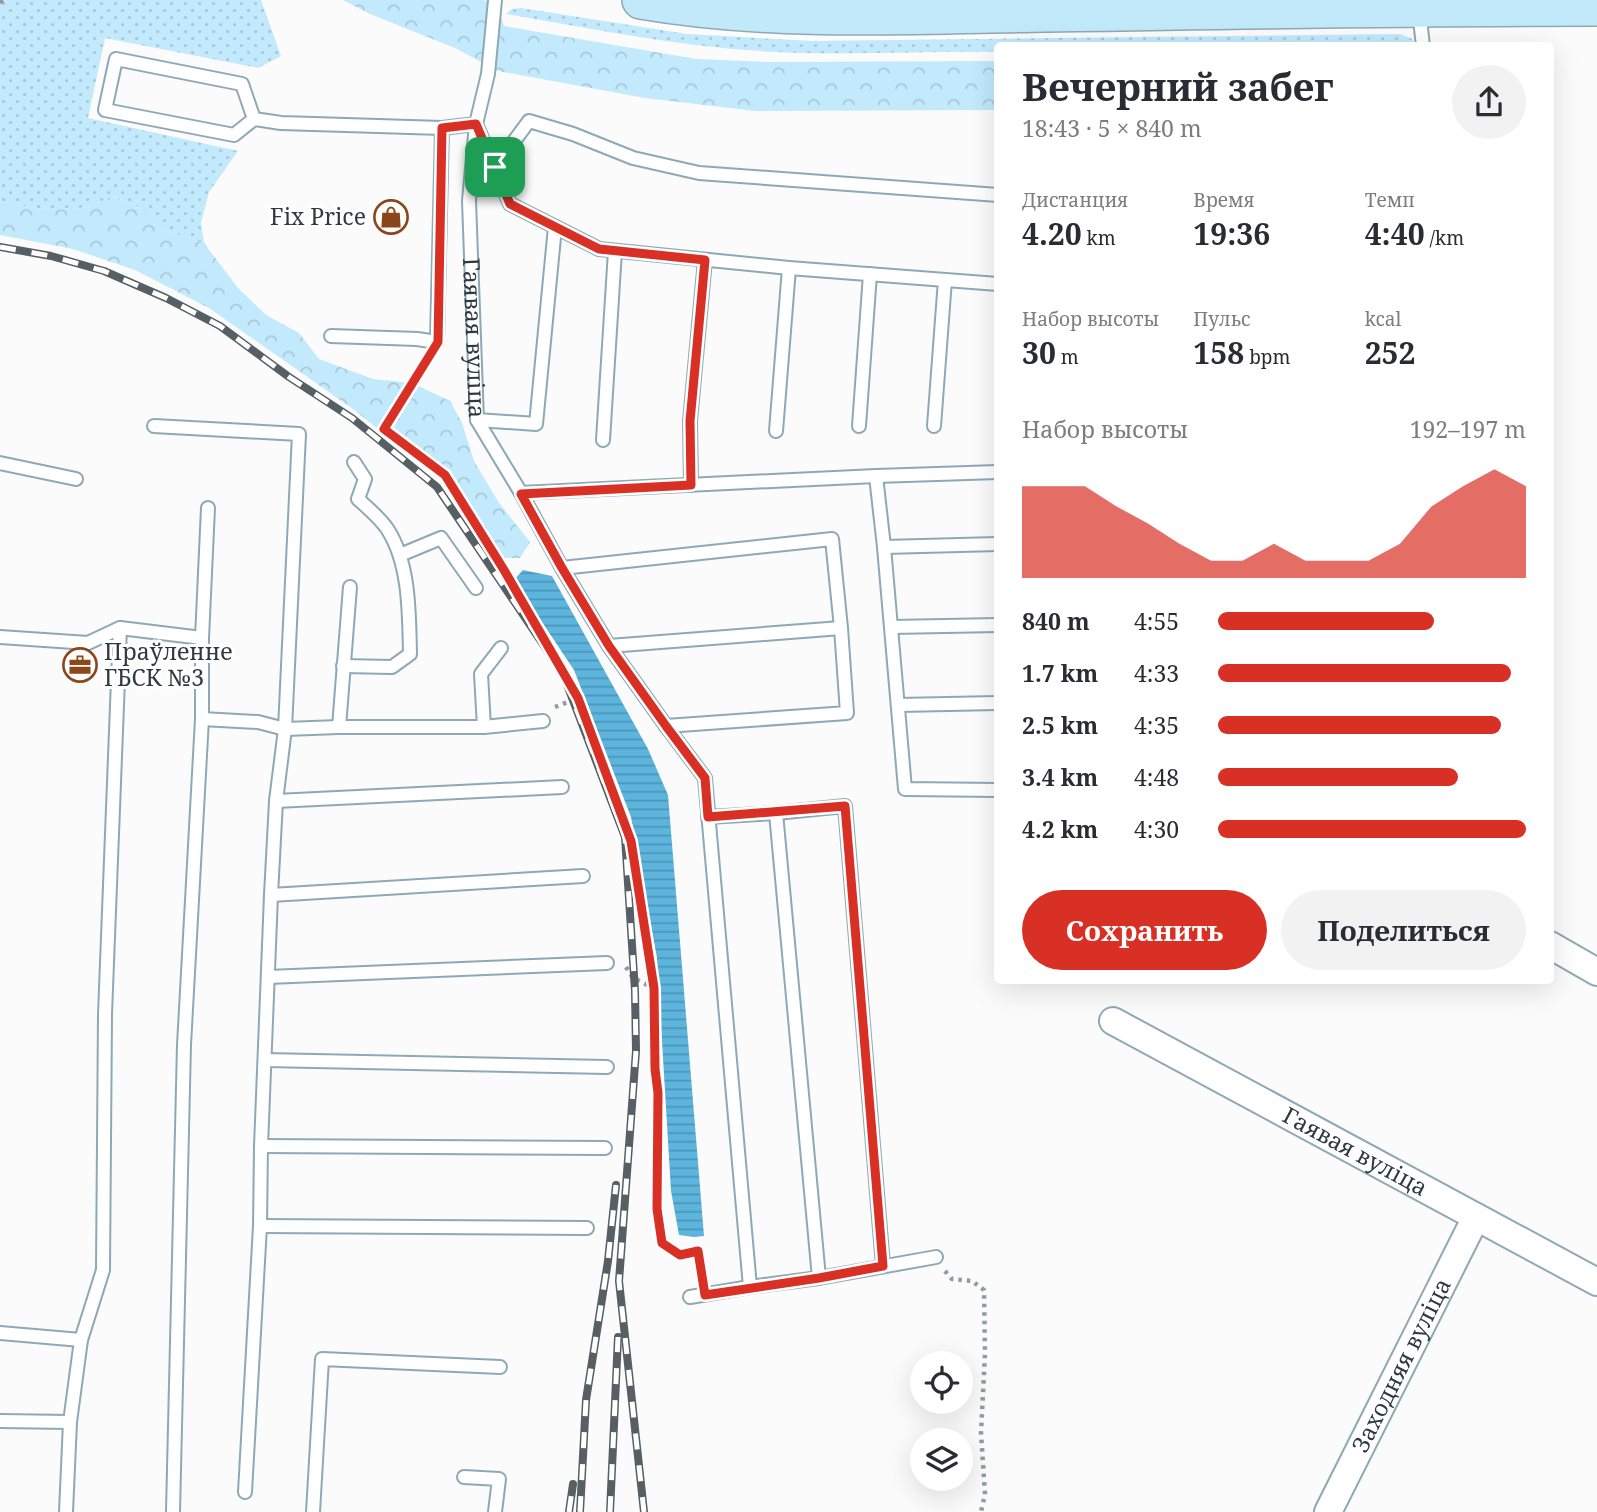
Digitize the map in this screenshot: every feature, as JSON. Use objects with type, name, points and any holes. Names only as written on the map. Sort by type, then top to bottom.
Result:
[{"type":"street","points":[[641,0],[680,7],[806,15],[970,7],[1419,4],[1597,7]]},
{"type":"street","points":[[1554,947],[1597,972]]},
{"type":"street","name":"Гаявая вуліца","points":[[1113,1021],[1597,1282]]},
{"type":"street","name":"Заходняя вуліца","points":[[1328,1512],[1476,1217]]},
{"type":"lane","name":"Гаявая вуліца","points":[[495,0],[488,74],[476,124],[470,201],[477,420],[609,646],[705,778],[708,817]]},
{"type":"lane","points":[[1419,4],[1423,42]]},
{"type":"lane","points":[[254,119],[242,84],[116,59],[105,110],[234,135],[254,119],[282,123],[442,128],[476,124],[510,204],[599,249],[789,268],[994,284]]},
{"type":"lane","points":[[495,167],[528,121],[573,134],[633,158],[699,173],[994,195]]},
{"type":"lane","points":[[331,337],[438,342],[442,128]]},
{"type":"lane","points":[[477,420],[536,424],[555,226]]},
{"type":"lane","points":[[603,440],[615,251]]},
{"type":"lane","points":[[691,485],[690,421],[705,260]]},
{"type":"lane","points":[[776,431],[789,268]]},
{"type":"lane","points":[[859,426],[870,274]]},
{"type":"lane","points":[[934,426],[945,280]]},
{"type":"lane","points":[[154,426],[299,434],[285,729],[276,801],[271,895],[260,1226],[245,1492]]},
{"type":"lane","points":[[343,666],[392,667],[410,654],[409,611],[400,555],[387,528],[358,499],[365,479],[354,462]]},
{"type":"lane","points":[[0,463],[76,479]]},
{"type":"lane","points":[[521,494],[994,472]]},
{"type":"lane","points":[[876,476],[905,789],[994,789]]},
{"type":"lane","points":[[173,1512],[184,1045],[202,719],[202,638],[208,508]]},
{"type":"lane","points":[[400,555],[441,538],[476,588]]},
{"type":"lane","points":[[562,568],[832,540],[847,713],[666,726]]},
{"type":"lane","points":[[884,547],[994,544]]},
{"type":"lane","points":[[340,727],[350,587]]},
{"type":"lane","points":[[891,627],[994,625]]},
{"type":"lane","points":[[0,637],[88,643],[120,628],[202,638]]},
{"type":"lane","points":[[66,1512],[70,1422],[81,1340],[103,1270],[105,1014],[120,628]]},
{"type":"lane","points":[[609,646],[841,628]]},
{"type":"lane","points":[[484,727],[481,674],[501,648]]},
{"type":"lane","points":[[898,705],[994,702]]},
{"type":"lane","points":[[202,719],[258,722],[285,729],[484,727],[543,721]]},
{"type":"lane","points":[[276,801],[562,786]]},
{"type":"lane","points":[[750,1287],[708,817],[845,806],[883,1266]]},
{"type":"lane","points":[[776,813],[819,1278]]},
{"type":"lane","points":[[271,895],[583,876]]},
{"type":"lane","points":[[268,976],[607,963]]},
{"type":"lane","points":[[265,1060],[607,1067]]},
{"type":"lane","points":[[261,1146],[605,1148]]},
{"type":"lane","points":[[260,1226],[587,1228]]},
{"type":"lane","points":[[690,1297],[819,1278],[936,1256]]},
{"type":"lane","points":[[0,1333],[81,1340]]},
{"type":"lane","points":[[313,1512],[322,1359],[500,1367]]},
{"type":"lane","points":[[0,1421],[70,1422]]},
{"type":"lane","points":[[464,1477],[499,1479],[495,1512]]},
{"type":"path","points":[[0,2],[6,0]]},
{"type":"path","points":[[438,342],[384,429],[445,475],[578,698],[631,841],[654,988],[658,1093],[657,1209],[662,1243],[680,1255],[698,1251],[705,1295]]},
{"type":"path","points":[[556,705],[578,698]]},
{"type":"path","points":[[607,963],[625,966],[633,978],[654,988]]},
{"type":"path","points":[[936,1256],[952,1279],[972,1281],[984,1290],[985,1354],[981,1433],[985,1494],[981,1512]]},
{"type":"green space","points":[[0,0],[261,0],[281,56],[258,68],[105,38],[88,118],[238,151],[209,192],[201,223],[204,243],[161,229],[137,206],[112,196],[91,206],[69,209],[34,208],[0,201]]},
{"type":"green space","points":[[343,0],[483,0],[496,3],[504,26],[696,59],[767,62],[994,61],[994,110],[755,111],[645,98],[498,71],[455,48],[370,14]]},
{"type":"green space","points":[[521,8],[687,34],[811,41],[1400,34],[1414,42],[994,42],[994,52],[789,52],[727,49],[664,41],[506,14],[512,9]]},
{"type":"green space","points":[[112,196],[137,206],[161,229],[204,243],[238,288],[266,315],[299,333],[319,359],[373,379],[412,383],[450,401],[462,423],[474,461],[499,503],[530,542],[520,558],[496,558],[441,480],[353,409],[209,308],[135,270],[73,249],[0,235],[0,201],[34,208],[69,209],[91,206]]},
{"type":"water","points":[[523,570],[552,576],[648,749],[668,795],[704,1236],[679,1235],[671,1191],[657,958],[631,817],[574,670],[514,580]]},
{"type":"railway","points":[[0,247],[51,256],[104,271],[166,298],[220,326],[289,377],[352,418],[437,487],[563,674],[625,837],[636,1051],[619,1281],[644,1512]]},
{"type":"railway","points":[[580,1512],[586,1400],[608,1261],[616,1185]]},
{"type":"railway","points":[[610,1512],[618,1337]]},
{"type":"railway","points":[[569,1512],[573,1484]]},
{"type":"place","name":"Fix Price","points":[[391,217]]},
{"type":"place","name":"Праўленне ГБСК №3","points":[[80,665]]},
{"type":"route","points":[[476,124],[495,167],[510,204],[599,249],[705,260],[690,421],[691,485],[521,494],[609,646],[705,778],[708,817],[845,806],[883,1266],[705,1295],[698,1251],[680,1255],[662,1243],[657,1209],[658,1093],[654,988],[631,841],[578,698],[504,570],[445,475],[384,429],[438,342],[442,128],[476,124]]}]
